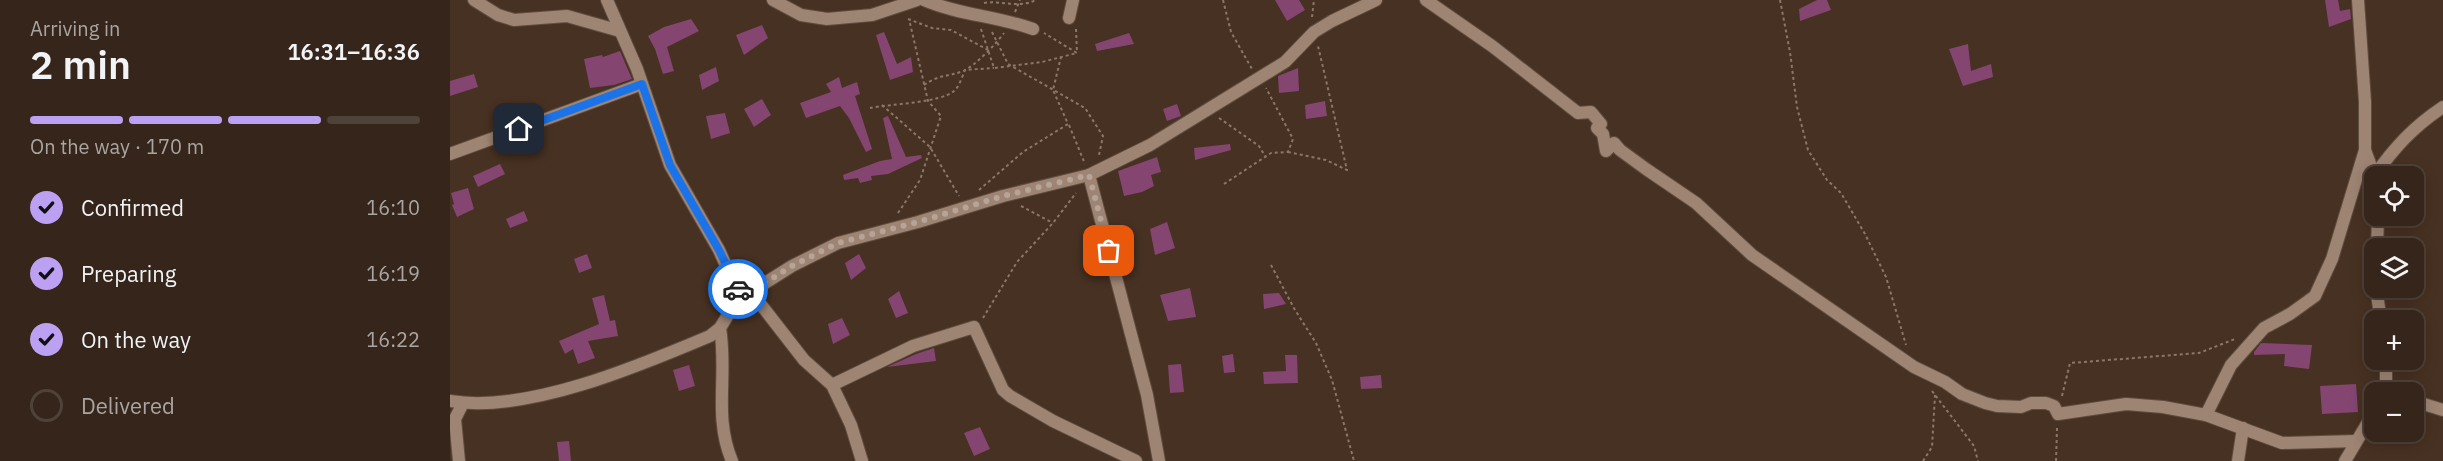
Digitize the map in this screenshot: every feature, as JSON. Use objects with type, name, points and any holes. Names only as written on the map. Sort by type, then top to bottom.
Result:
[{"type":"street","points":[[474,0],[498,15],[514,20],[567,16],[620,31]]},
{"type":"street","points":[[607,0],[642,84],[670,165],[719,250],[736,288],[762,306],[804,360],[832,385],[851,425],[862,461]]},
{"type":"street","points":[[773,0],[801,15],[814,19],[872,15],[917,0]]},
{"type":"street","points":[[924,0],[963,13],[977,10],[1033,29]]},
{"type":"street","points":[[450,401],[463,403],[511,401],[579,386],[710,336],[720,328],[744,294],[838,243],[1003,196],[1089,175],[1150,145],[1285,62],[1314,32],[1376,0]]},
{"type":"street","points":[[1426,0],[1492,46],[1578,113],[1591,112],[1601,124],[1597,128],[1603,134],[1606,151],[1614,143],[1620,150],[1696,203],[1752,255],[1914,368],[1945,382],[1962,394],[1997,406],[2021,407],[2031,403],[2046,403],[2054,406],[2058,414],[2126,404],[2163,407],[2206,415],[2282,443],[2356,441]]},
{"type":"street","points":[[2206,415],[2231,365],[2264,328],[2290,314],[2315,296],[2332,259],[2365,150],[2358,0]]},
{"type":"street","points":[[1069,18],[1075,1]]},
{"type":"street","points":[[450,154],[642,84]]},
{"type":"street","points":[[2381,166],[2394,148],[2423,121],[2443,107]]},
{"type":"street","points":[[2365,150],[2371,166]]},
{"type":"street","points":[[1089,175],[1147,395],[1159,461]]},
{"type":"street","points":[[832,385],[913,346],[974,327],[1003,390],[1010,396],[1053,421],[1136,461]]},
{"type":"street","points":[[720,328],[724,350],[721,422],[724,444],[732,461]]},
{"type":"street","points":[[459,461],[455,419],[463,403]]},
{"type":"street","points":[[2424,404],[2443,410]]},
{"type":"street","points":[[2345,461],[2364,428]]},
{"type":"street","points":[[2238,461],[2243,429]]},
{"type":"path","points":[[993,68],[977,10],[991,1],[1018,1],[1025,5],[1036,0]]},
{"type":"path","points":[[1223,0],[1231,32],[1258,78],[1270,93],[1293,139],[1288,152]]},
{"type":"path","points":[[1310,0],[1313,4]]},
{"type":"path","points":[[1780,0],[1797,107],[1808,150],[1827,180],[1841,194],[1865,234],[1886,277],[1906,345]]},
{"type":"path","points":[[870,108],[928,101],[956,90],[965,70],[997,44],[1012,21],[1018,1]]},
{"type":"path","points":[[888,11],[932,28],[951,30],[988,50]]},
{"type":"path","points":[[886,230],[920,180],[941,116],[928,101],[909,19]]},
{"type":"path","points":[[924,85],[935,77],[965,70],[1042,62],[1077,53],[1033,29]]},
{"type":"path","points":[[1224,184],[1271,153],[1288,152],[1326,160],[1347,170],[1314,32]]},
{"type":"path","points":[[1061,57],[1053,90],[1089,175]]},
{"type":"path","points":[[974,327],[980,323],[1017,262],[1053,223],[1089,175],[1099,157],[1103,136],[1085,108],[1008,64]]},
{"type":"path","points":[[882,105],[930,147],[961,200]]},
{"type":"path","points":[[1207,109],[1259,146],[1266,157]]},
{"type":"path","points":[[976,192],[1023,152],[1068,124]]},
{"type":"path","points":[[1003,196],[1053,223]]},
{"type":"path","points":[[1271,265],[1316,343],[1328,371],[1354,461]]},
{"type":"path","points":[[2056,461],[2058,414],[2070,363],[2199,353],[2242,337]]},
{"type":"path","points":[[1923,461],[1932,447],[1935,395],[1974,446],[1978,461]]},
{"type":"building","points":[[1275,0],[1299,0],[1305,10],[1287,21]]},
{"type":"building","points":[[1817,0],[1827,0],[1831,10],[1800,21],[1799,9]]},
{"type":"building","points":[[2325,0],[2338,0],[2340,11],[2350,9],[2351,19],[2329,27]]},
{"type":"building","points":[[691,19],[699,31],[667,47],[674,71],[663,74],[648,36],[664,27]]},
{"type":"building","points":[[762,25],[768,38],[744,55],[736,35]]},
{"type":"building","points":[[884,32],[897,64],[911,57],[913,72],[890,80],[876,35]]},
{"type":"building","points":[[1129,33],[1134,44],[1097,51],[1095,44]]},
{"type":"building","points":[[1968,44],[1971,71],[1991,64],[1993,77],[1963,86],[1949,49]]},
{"type":"building","points":[[620,51],[632,79],[614,85],[590,88],[584,59],[602,55],[603,57]]},
{"type":"building","points":[[716,67],[719,81],[702,90],[699,75]]},
{"type":"building","points":[[1298,68],[1299,91],[1279,93],[1278,76]]},
{"type":"building","points":[[474,74],[478,87],[450,96],[450,81]]},
{"type":"building","points":[[839,77],[842,88],[857,82],[860,94],[855,96],[872,149],[866,152],[849,118],[840,106],[806,118],[800,103],[831,92],[826,84]]},
{"type":"building","points":[[762,99],[771,115],[754,127],[744,109]]},
{"type":"building","points":[[1325,101],[1327,116],[1306,119],[1305,105]]},
{"type":"building","points":[[1177,104],[1181,116],[1167,121],[1163,109]]},
{"type":"building","points":[[725,113],[730,133],[711,139],[706,116]]},
{"type":"building","points":[[888,116],[906,157],[921,155],[922,158],[888,174],[871,176],[872,180],[860,183],[858,178],[844,180],[843,175],[880,161],[892,159],[883,118]]},
{"type":"building","points":[[1230,144],[1231,150],[1195,160],[1194,148]]},
{"type":"building","points":[[1157,157],[1161,172],[1151,175],[1154,186],[1142,192],[1124,196],[1118,171]]},
{"type":"building","points":[[500,164],[505,174],[478,187],[473,176]]},
{"type":"building","points":[[468,188],[474,209],[457,217],[452,205],[454,204],[451,193]]},
{"type":"building","points":[[524,211],[528,221],[510,228],[506,219]]},
{"type":"building","points":[[1167,222],[1175,248],[1155,255],[1150,229]]},
{"type":"building","points":[[587,254],[592,268],[579,273],[574,259]]},
{"type":"building","points":[[859,254],[866,268],[851,280],[845,263]]},
{"type":"building","points":[[1190,288],[1196,317],[1168,321],[1160,295]]},
{"type":"building","points":[[899,291],[908,313],[896,318],[888,299]]},
{"type":"building","points":[[1279,293],[1286,304],[1264,309],[1263,294]]},
{"type":"building","points":[[604,295],[610,321],[615,320],[618,336],[588,341],[595,358],[578,364],[573,349],[565,354],[559,341],[599,324],[592,298]]},
{"type":"building","points":[[842,318],[850,335],[833,344],[828,324]]},
{"type":"building","points":[[2261,343],[2312,345],[2309,369],[2284,366],[2285,354],[2254,355]]},
{"type":"building","points":[[934,348],[936,361],[887,367],[916,354]]},
{"type":"building","points":[[1233,354],[1235,372],[1224,373],[1222,356]]},
{"type":"building","points":[[1285,355],[1297,355],[1298,383],[1264,384],[1263,372],[1286,371]]},
{"type":"building","points":[[1181,364],[1184,392],[1170,393],[1168,365]]},
{"type":"building","points":[[689,365],[695,386],[679,391],[673,370]]},
{"type":"building","points":[[1381,375],[1382,388],[1361,389],[1360,377]]},
{"type":"building","points":[[2356,384],[2358,412],[2322,414],[2320,386]]},
{"type":"building","points":[[980,427],[990,449],[974,456],[964,433]]},
{"type":"building","points":[[569,441],[571,461],[559,461],[557,442]]},
{"type":"way so far","points":[[738,289],[746,295],[792,266],[838,243],[1003,196],[1089,175],[1109,251]]},
{"type":"route","points":[[519,129],[642,84],[670,165],[719,250],[738,289]]}]
